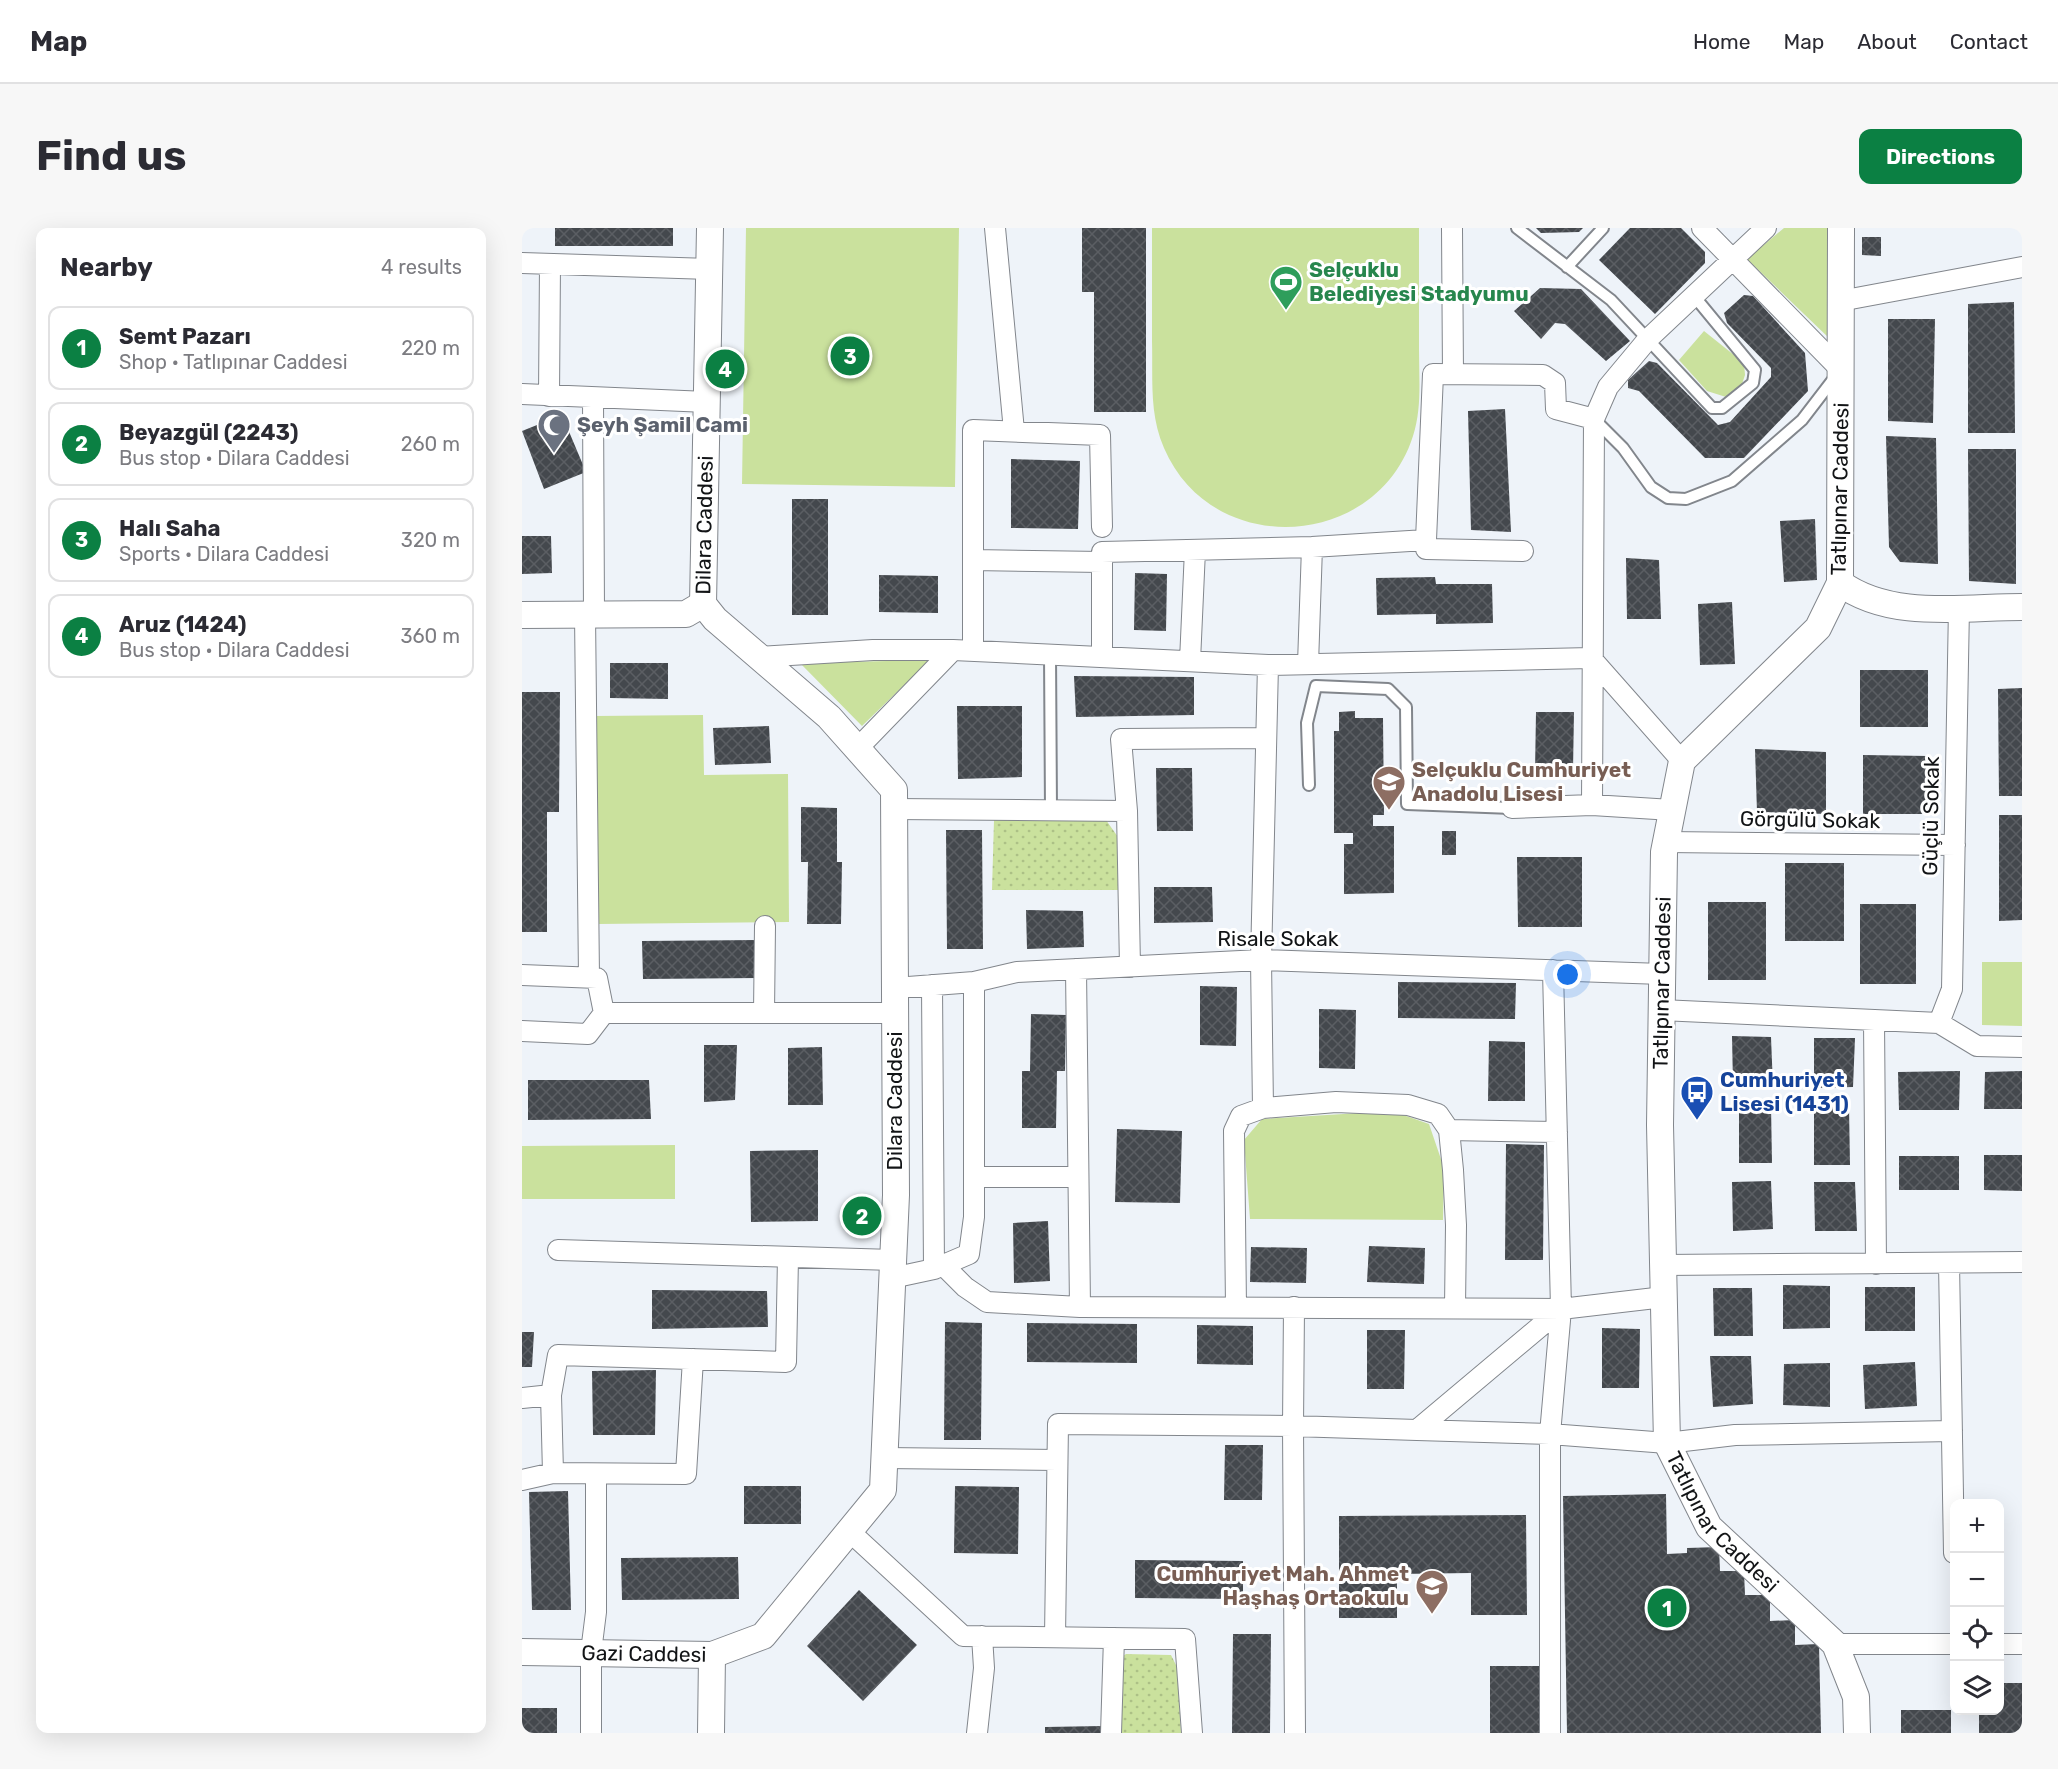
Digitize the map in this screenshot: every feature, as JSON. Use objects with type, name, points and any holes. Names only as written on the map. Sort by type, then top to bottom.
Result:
[{"type":"street","name":"Dilara Caddesi","points":[[710,228],[703,604],[715,620],[829,717],[894,790],[896,1195],[883,1490],[763,1636]]},
{"type":"street","points":[[995,228],[1014,431]]},
{"type":"street","points":[[1452,228],[1453,374]]},
{"type":"street","points":[[1702,228],[1734,258],[1841,370]]},
{"type":"street","points":[[1592,805],[1594,419],[1608,387],[1648,339],[1766,228]]},
{"type":"street","name":"Tatlıpınar Caddesi","points":[[1841,228],[1840,583],[1818,628],[1682,761],[1666,842],[1660,1125],[1667,1443],[1709,1527],[1835,1644],[1856,1697],[1857,1733]]},
{"type":"street","points":[[522,263],[710,269]]},
{"type":"street","points":[[549,396],[550,264]]},
{"type":"street","points":[[1840,301],[2022,267]]},
{"type":"street","points":[[1523,551],[1426,549],[1433,374],[1544,375],[1555,383],[1556,409],[1594,419]]},
{"type":"street","points":[[522,394],[707,402]]},
{"type":"street","points":[[589,977],[589,614],[592,398]]},
{"type":"street","points":[[857,749],[963,650],[973,560],[973,430],[1100,435],[1102,527]]},
{"type":"street","points":[[1102,657],[1102,552],[1312,547],[1426,540]]},
{"type":"street","points":[[1308,664],[1312,547]]},
{"type":"street","points":[[1190,661],[1195,550]]},
{"type":"street","points":[[973,560],[1102,562]]},
{"type":"street","points":[[1840,583],[1880,604],[1910,607],[2022,607]]},
{"type":"street","name":"Dilara Caddesi","points":[[522,615],[686,614],[703,604]]},
{"type":"street","name":"Güçlü Sokak","points":[[1940,1023],[1952,989],[1959,608]]},
{"type":"street","points":[[759,657],[873,650],[963,650],[1268,664],[1591,658],[1682,761]]},
{"type":"street","points":[[1263,1108],[1261,960],[1268,664]]},
{"type":"street","points":[[1130,967],[1127,811],[1121,739],[1266,738]]},
{"type":"street","points":[[1512,808],[1592,805],[1672,810]]},
{"type":"street","points":[[894,809],[1127,811]]},
{"type":"street","name":"Görgülü Sokak","points":[[1666,842],[1955,845]]},
{"type":"street","points":[[765,926],[765,1012]]},
{"type":"street","name":"Risale Sokak","points":[[604,1012],[765,1012],[895,1000],[932,985],[974,982],[1017,972],[1261,960],[1662,974]]},
{"type":"street","points":[[1076,969],[1080,1308]]},
{"type":"street","points":[[1550,1733],[1550,1434],[1561,1310],[1553,970]]},
{"type":"street","points":[[522,975],[597,978],[604,1012],[588,1034],[522,1031]]},
{"type":"street","points":[[558,1250],[788,1257],[893,1269],[939,1267],[969,1254],[974,1217],[974,982]]},
{"type":"street","points":[[932,985],[939,1267]]},
{"type":"street","points":[[1661,1010],[1940,1023],[1977,1046],[2022,1047]]},
{"type":"street","points":[[1874,1020],[1876,1264]]},
{"type":"street","points":[[1236,1306],[1234,1131],[1241,1116],[1263,1108],[1336,1102],[1408,1105],[1438,1114],[1449,1130],[1456,1225],[1455,1308]]},
{"type":"street","points":[[1449,1130],[1557,1132]]},
{"type":"street","points":[[974,1177],[1078,1177]]},
{"type":"street","points":[[553,1473],[551,1395],[558,1355],[786,1362],[788,1257]]},
{"type":"street","points":[[1663,1265],[2022,1262]]},
{"type":"street","points":[[1949,1263],[1953,1499]]},
{"type":"street","points":[[939,1267],[987,1302],[1080,1308],[1294,1306],[1561,1310],[1664,1298]]},
{"type":"street","points":[[1294,1306],[1295,1733]]},
{"type":"street","points":[[1417,1430],[1561,1310]]},
{"type":"street","points":[[522,1480],[553,1473],[686,1474],[693,1359]]},
{"type":"street","points":[[522,1398],[551,1395]]},
{"type":"street","points":[[1055,1637],[1058,1424],[1293,1426],[1550,1434],[1667,1443],[1735,1436],[1952,1431]]},
{"type":"street","points":[[885,1458],[1057,1460]]},
{"type":"street","points":[[591,1733],[591,1652],[596,1612],[596,1474]]},
{"type":"street","points":[[849,1531],[963,1636],[1185,1639],[1192,1733]]},
{"type":"street","name":"Gazi Caddesi","points":[[522,1652],[712,1655],[763,1636]]},
{"type":"street","points":[[977,1733],[984,1668],[982,1636]]},
{"type":"street","points":[[1111,1733],[1114,1638]]},
{"type":"street","points":[[1835,1644],[1950,1644]]},
{"type":"street","points":[[2004,1644],[2022,1644]]},
{"type":"street","points":[[711,1733],[712,1655]]},
{"type":"lane","points":[[1517,228],[1611,300],[1712,408],[1722,408],[1753,383],[1755,370],[1694,296]]},
{"type":"lane","points":[[1567,267],[1603,228]]},
{"type":"lane","points":[[1594,419],[1623,448],[1652,487],[1668,498],[1686,499],[1732,481],[1802,420],[1841,370]]},
{"type":"lane","points":[[1050,654],[1051,810]]},
{"type":"lane","points":[[1309,785],[1307,723],[1316,686],[1388,689],[1406,707],[1407,804],[1512,808]]},
{"type":"green space","points":[[746,228],[959,228],[955,487],[742,484]]},
{"type":"green space","name":"Selçuklu Belediyesi Stadyumu","points":[[1152,228],[1419,228],[1418,415],[1413,436],[1394,474],[1366,502],[1331,519],[1293,527],[1254,523],[1218,509],[1187,484],[1164,448],[1154,409]]},
{"type":"green space","points":[[1784,228],[1831,228],[1830,339],[1747,259]]},
{"type":"green space","points":[[1704,331],[1744,363],[1745,375],[1740,390],[1726,397],[1707,391],[1679,360]]},
{"type":"green space","points":[[930,660],[862,726],[800,663]]},
{"type":"green space","points":[[703,715],[704,775],[788,774],[789,922],[598,924],[595,716]]},
{"type":"green space","points":[[994,820],[1106,820],[1118,837],[1119,890],[992,890]]},
{"type":"green space","points":[[1982,962],[2022,962],[2022,1026],[1982,1025]]},
{"type":"green space","points":[[1392,1111],[1429,1124],[1444,1168],[1443,1220],[1250,1219],[1244,1140],[1262,1119]]},
{"type":"green space","points":[[675,1145],[675,1199],[522,1199],[522,1146]]},
{"type":"green space","points":[[1126,1654],[1171,1655],[1177,1667],[1181,1733],[1120,1733],[1119,1659]]},
{"type":"building","points":[[555,228],[673,228],[673,246],[555,246]]},
{"type":"building","points":[[1082,228],[1146,228],[1146,412],[1094,412],[1094,292],[1082,292]]},
{"type":"building","points":[[1536,228],[1583,228],[1579,232],[1541,233]]},
{"type":"building","points":[[1630,228],[1681,228],[1705,252],[1705,263],[1655,314],[1599,260]]},
{"type":"building","points":[[1862,237],[1881,237],[1881,256],[1862,255]]},
{"type":"building","points":[[1540,288],[1581,289],[1630,341],[1606,361],[1565,324],[1555,323],[1541,339],[1514,311]]},
{"type":"building","points":[[1744,295],[1753,296],[1805,353],[1808,391],[1744,458],[1705,458],[1639,391],[1628,388],[1628,380],[1649,361],[1657,363],[1718,425],[1730,422],[1771,377],[1771,368],[1727,323],[1724,313]]},
{"type":"building","points":[[2014,302],[2015,433],[1968,433],[1968,304]]},
{"type":"building","points":[[1888,319],[1935,319],[1933,423],[1888,421]]},
{"type":"building","points":[[1505,409],[1511,532],[1471,530],[1468,411]]},
{"type":"building","name":"Şeyh Şamil Cami","points":[[562,415],[586,472],[544,489],[522,431]]},
{"type":"building","points":[[1886,436],[1936,438],[1938,564],[1900,562],[1889,547]]},
{"type":"building","points":[[1968,449],[2016,449],[2016,584],[1969,581]]},
{"type":"building","points":[[1011,459],[1080,461],[1078,529],[1011,528]]},
{"type":"building","points":[[792,499],[828,499],[828,615],[792,615]]},
{"type":"building","points":[[1815,519],[1817,580],[1784,582],[1780,521]]},
{"type":"building","points":[[522,536],[551,536],[552,573],[522,574]]},
{"type":"building","points":[[1626,558],[1659,560],[1661,619],[1627,619]]},
{"type":"building","points":[[1135,573],[1167,574],[1166,631],[1134,630]]},
{"type":"building","points":[[879,575],[938,576],[938,613],[879,612]]},
{"type":"building","points":[[1435,577],[1436,584],[1492,584],[1493,623],[1436,624],[1436,614],[1377,615],[1376,578]]},
{"type":"building","points":[[1732,602],[1735,664],[1700,665],[1698,604]]},
{"type":"building","points":[[610,663],[668,663],[668,699],[610,698]]},
{"type":"building","points":[[1860,670],[1928,670],[1928,727],[1860,727]]},
{"type":"building","points":[[1074,676],[1194,677],[1194,715],[1076,717]]},
{"type":"building","points":[[2022,688],[2022,796],[1999,796],[1998,689]]},
{"type":"building","points":[[522,692],[560,692],[559,812],[547,812],[547,932],[522,932]]},
{"type":"building","points":[[957,706],[1022,706],[1022,777],[958,779]]},
{"type":"building","points":[[1355,711],[1355,718],[1383,718],[1384,815],[1373,815],[1373,826],[1394,826],[1394,893],[1344,894],[1344,844],[1353,844],[1353,833],[1334,833],[1334,731],[1339,731],[1339,712]]},
{"type":"building","points":[[1536,712],[1574,712],[1573,771],[1535,772]]},
{"type":"building","points":[[769,726],[771,763],[715,765],[713,728]]},
{"type":"building","points":[[1755,749],[1826,752],[1826,814],[1757,812]]},
{"type":"building","points":[[1863,755],[1928,756],[1931,814],[1863,814]]},
{"type":"building","points":[[1156,768],[1192,768],[1193,831],[1157,831]]},
{"type":"building","points":[[801,807],[837,808],[837,862],[842,862],[841,924],[807,924],[808,862],[801,862]]},
{"type":"building","points":[[1999,815],[2022,815],[2022,920],[1999,921]]},
{"type":"building","points":[[946,830],[982,830],[983,949],[947,949]]},
{"type":"building","points":[[1442,831],[1456,831],[1456,855],[1442,855]]},
{"type":"building","points":[[1517,857],[1582,857],[1582,927],[1518,927]]},
{"type":"building","points":[[1785,863],[1844,863],[1844,941],[1785,941]]},
{"type":"building","points":[[1154,887],[1212,887],[1213,922],[1154,923]]},
{"type":"building","points":[[1708,902],[1766,902],[1766,980],[1708,980]]},
{"type":"building","points":[[1860,904],[1916,904],[1916,984],[1860,984]]},
{"type":"building","points":[[1026,910],[1083,911],[1084,947],[1027,949]]},
{"type":"building","points":[[758,940],[758,978],[643,979],[642,941]]},
{"type":"building","points":[[1398,982],[1516,983],[1515,1019],[1398,1018]]},
{"type":"building","points":[[1200,986],[1237,987],[1236,1046],[1200,1045]]},
{"type":"building","points":[[1319,1009],[1356,1010],[1355,1069],[1319,1068]]},
{"type":"building","points":[[1031,1014],[1066,1015],[1065,1071],[1057,1071],[1056,1128],[1022,1128],[1022,1071],[1030,1071]]},
{"type":"building","points":[[1732,1036],[1771,1037],[1773,1087],[1733,1085]]},
{"type":"building","points":[[1814,1038],[1855,1038],[1853,1087],[1814,1088]]},
{"type":"building","points":[[1489,1041],[1525,1042],[1525,1101],[1488,1101]]},
{"type":"building","points":[[704,1045],[737,1045],[735,1100],[704,1102]]},
{"type":"building","points":[[822,1047],[823,1105],[788,1105],[788,1048]]},
{"type":"building","points":[[1960,1071],[1959,1110],[1899,1110],[1898,1072]]},
{"type":"building","points":[[2022,1071],[2022,1109],[1984,1109],[1985,1072]]},
{"type":"building","points":[[528,1080],[649,1080],[651,1119],[528,1120]]},
{"type":"building","points":[[1739,1104],[1771,1105],[1772,1163],[1739,1163]]},
{"type":"building","points":[[1814,1105],[1849,1106],[1850,1165],[1814,1165]]},
{"type":"building","points":[[1117,1129],[1182,1131],[1180,1203],[1115,1202]]},
{"type":"building","points":[[1506,1144],[1544,1145],[1543,1260],[1505,1260]]},
{"type":"building","points":[[818,1150],[818,1221],[751,1222],[750,1151]]},
{"type":"building","points":[[1984,1155],[2022,1155],[2022,1191],[1984,1190]]},
{"type":"building","points":[[1899,1156],[1959,1156],[1959,1190],[1899,1190]]},
{"type":"building","points":[[1771,1181],[1773,1229],[1733,1231],[1732,1182]]},
{"type":"building","points":[[1814,1182],[1855,1182],[1857,1231],[1815,1231]]},
{"type":"building","points":[[1048,1221],[1050,1281],[1014,1283],[1013,1223]]},
{"type":"building","points":[[1369,1246],[1425,1248],[1424,1284],[1367,1282]]},
{"type":"building","points":[[1251,1247],[1307,1248],[1306,1283],[1250,1282]]},
{"type":"building","points":[[1783,1285],[1830,1286],[1830,1328],[1783,1329]]},
{"type":"building","points":[[1865,1287],[1915,1287],[1915,1331],[1865,1331]]},
{"type":"building","points":[[1713,1288],[1752,1288],[1753,1336],[1714,1336]]},
{"type":"building","points":[[652,1290],[767,1291],[768,1327],[652,1329]]},
{"type":"building","points":[[945,1322],[982,1323],[981,1440],[944,1440]]},
{"type":"building","points":[[1027,1323],[1137,1324],[1137,1363],[1027,1362]]},
{"type":"building","points":[[1197,1325],[1253,1326],[1253,1365],[1197,1364]]},
{"type":"building","points":[[1602,1328],[1640,1329],[1639,1388],[1602,1388]]},
{"type":"building","points":[[1367,1330],[1405,1330],[1404,1389],[1367,1389]]},
{"type":"building","points":[[522,1332],[534,1332],[532,1367],[522,1367]]},
{"type":"building","points":[[1710,1356],[1751,1356],[1753,1404],[1713,1407]]},
{"type":"building","points":[[1915,1362],[1917,1406],[1865,1409],[1863,1365]]},
{"type":"building","points":[[1830,1363],[1830,1407],[1783,1405],[1784,1364]]},
{"type":"building","points":[[656,1370],[655,1435],[593,1435],[592,1371]]},
{"type":"building","points":[[1225,1445],[1263,1445],[1262,1500],[1224,1500]]},
{"type":"building","points":[[744,1486],[801,1486],[801,1524],[744,1524]]},
{"type":"building","points":[[955,1486],[1019,1487],[1018,1554],[954,1553]]},
{"type":"building","points":[[568,1491],[571,1610],[532,1610],[529,1492]]},
{"type":"building","points":[[1666,1494],[1667,1554],[1687,1553],[1687,1548],[1719,1547],[1720,1571],[1744,1571],[1745,1595],[1770,1595],[1770,1621],[1795,1620],[1795,1645],[1819,1644],[1821,1733],[1567,1733],[1563,1496]]},
{"type":"building","points":[[1526,1515],[1527,1615],[1471,1615],[1471,1573],[1397,1574],[1397,1618],[1339,1618],[1339,1516]]},
{"type":"building","points":[[738,1557],[739,1599],[622,1600],[621,1558]]},
{"type":"building","points":[[1135,1560],[1243,1561],[1243,1599],[1135,1598]]},
{"type":"building","points":[[859,1590],[917,1645],[863,1701],[807,1646]]},
{"type":"building","points":[[1233,1634],[1271,1634],[1270,1733],[1232,1733]]},
{"type":"building","points":[[1490,1666],[1539,1666],[1539,1733],[1490,1733]]},
{"type":"building","points":[[2004,1683],[2022,1683],[2022,1733],[1979,1733],[1979,1715],[2004,1715]]},
{"type":"building","points":[[522,1708],[557,1708],[557,1733],[522,1733]]},
{"type":"building","points":[[1901,1710],[1950,1710],[1951,1733],[1901,1733]]},
{"type":"building","points":[[1102,1726],[1103,1733],[1045,1733],[1045,1727]]},
{"type":"place","name":"Selçuklu Belediyesi Stadyumu","points":[[1286,311]]},
{"type":"place","name":"Halı Saha","points":[[850,356]]},
{"type":"place","name":"Aruz (1424)","points":[[725,369]]},
{"type":"place","name":"Şeyh Şamil Cami","points":[[554,454]]},
{"type":"place","name":"Selçuklu Cumhuriyet Anadolu Lisesi","points":[[1389,811]]},
{"type":"place","name":"Cumhuriyet Lisesi (1431)","points":[[1697,1121]]},
{"type":"place","name":"Beyazgül (2243)","points":[[862,1216]]},
{"type":"place","name":"Semt Pazarı","points":[[1667,1608]]},
{"type":"place","name":"Cumhuriyet Mah. Ahmet Haşhaş Ortaokulu","points":[[1432,1615]]}]
